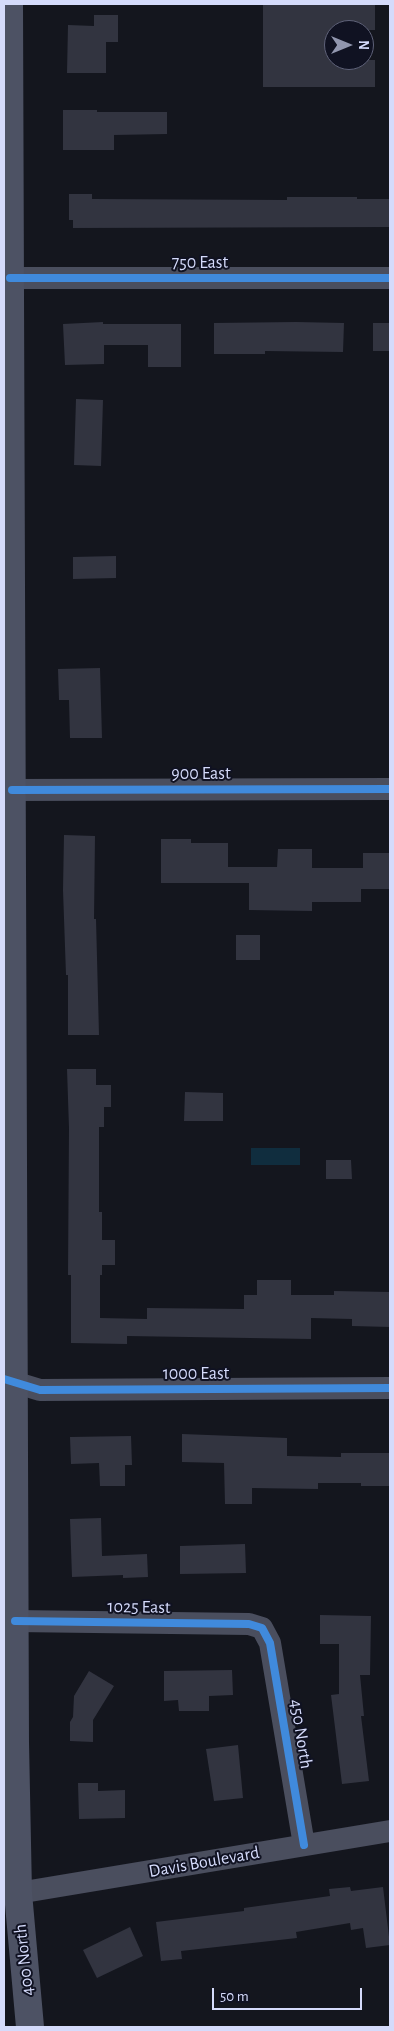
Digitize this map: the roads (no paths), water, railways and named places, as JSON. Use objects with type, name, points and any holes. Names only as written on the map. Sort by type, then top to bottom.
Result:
[{"type":"main road","name":"400 North","points":[[9,4],[7,177],[10,278],[7,497],[8,746],[12,790],[9,1380],[15,1621],[18,1893],[30,2027]]},
{"type":"street","name":"750 East","points":[[10,278],[390,278]]},
{"type":"street","name":"900 East","points":[[12,790],[390,789]]},
{"type":"street","name":"1000 East","points":[[9,1380],[40,1390],[390,1388]]},
{"type":"street","name":"1025 East","points":[[15,1621],[249,1624],[262,1628]]},
{"type":"street","name":"450 North","points":[[262,1628],[270,1643],[304,1845]]},
{"type":"street","name":"Davis Boulevard","points":[[18,1893],[390,1831]]},
{"type":"water","points":[[251,1148],[300,1148],[300,1165],[251,1165]]}]
